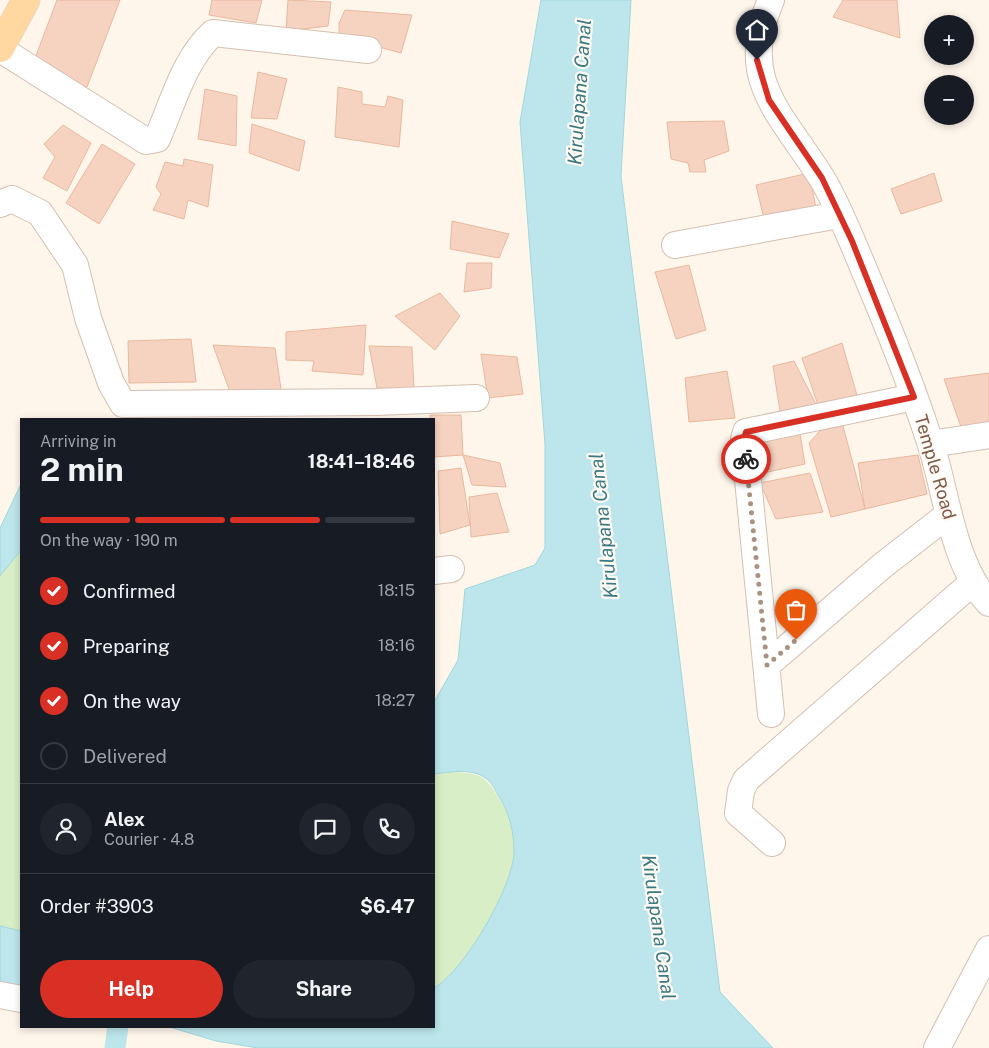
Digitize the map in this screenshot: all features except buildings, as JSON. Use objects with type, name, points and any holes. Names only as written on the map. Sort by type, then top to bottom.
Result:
[{"type":"main road","points":[[0,49],[26,0]]},
{"type":"street","name":"Temple Road","points":[[771,0],[762,18],[757,60],[769,100],[822,178],[840,215],[914,397],[931,444],[949,514],[972,583],[989,604]]},
{"type":"street","points":[[0,49],[146,141],[158,139],[191,60],[200,44],[213,33],[368,50]]},
{"type":"street","points":[[0,204],[12,199],[40,213],[75,265],[88,318],[111,383],[127,411],[476,398]]},
{"type":"street","points":[[674,245],[840,215]]},
{"type":"street","points":[[771,714],[744,439],[746,432],[914,397]]},
{"type":"street","points":[[931,444],[989,435]]},
{"type":"street","points":[[767,665],[882,566],[949,514]]},
{"type":"street","points":[[772,843],[738,813],[741,791],[746,780],[972,583]]},
{"type":"street","points":[[937,1048],[989,949]]},
{"type":"street","points":[[0,995],[20,999]]},
{"type":"green space","points":[[20,551],[20,931],[0,926],[0,576]]},
{"type":"green space","points":[[470,773],[486,780],[509,818],[514,850],[512,866],[506,884],[486,926],[459,964],[446,979],[435,987],[435,774]]},
{"type":"water","name":"Kirulapana Canal","points":[[541,0],[631,0],[621,176],[720,992],[773,1048],[258,1048],[216,1041],[173,1028],[435,1028],[435,987],[446,979],[472,946],[497,905],[506,885],[514,851],[512,831],[507,812],[492,785],[483,777],[470,772],[435,774],[435,700],[458,660],[465,589],[535,565],[545,548],[545,444],[520,122]]},
{"type":"water","points":[[20,486],[20,551],[0,576],[0,528]]},
{"type":"water","points":[[0,926],[20,931],[20,987],[0,981]]},
{"type":"waterway","points":[[115,1048],[118,1028]]},
{"type":"way so far","points":[[746,459],[767,665],[796,640]]},
{"type":"route","points":[[746,459],[744,439],[746,432],[914,397],[852,241],[822,178],[769,100],[757,60]]}]
